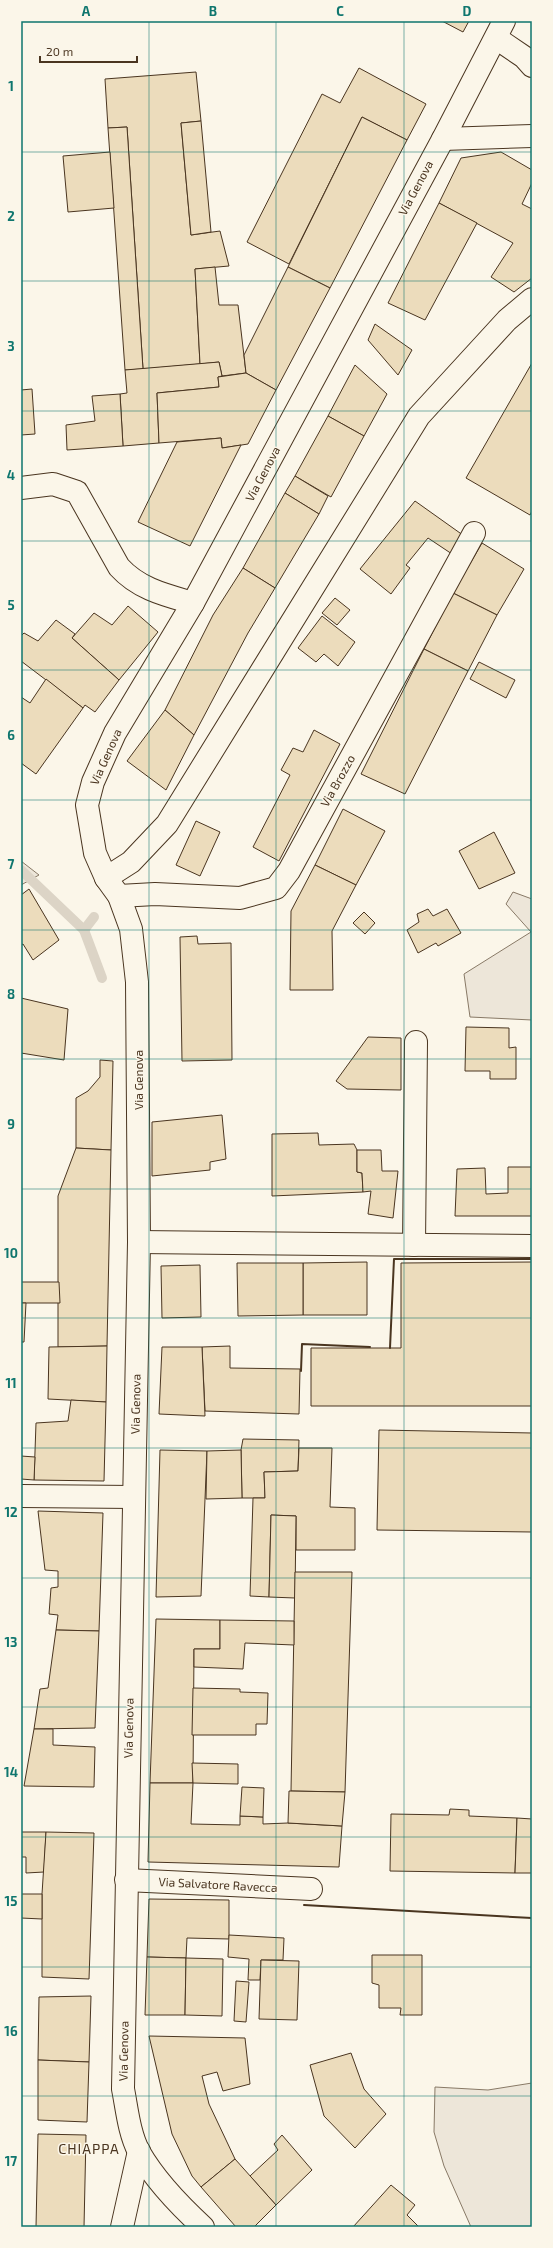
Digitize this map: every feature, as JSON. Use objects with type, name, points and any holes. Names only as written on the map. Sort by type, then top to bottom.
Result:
[{"type":"street","points":[[500,29],[532,66]]},
{"type":"street","name":"Via Genova","points":[[203,2227],[161,2182],[139,2151],[127,2113],[123,2089],[139,1242],[137,982],[131,929],[119,896],[106,878],[95,853],[90,831],[87,805],[93,782],[115,733],[193,603],[443,139],[500,29]]},
{"type":"street","points":[[443,139],[532,136]]},
{"type":"street","points":[[106,878],[131,862],[168,824],[393,461],[419,416],[508,320],[532,299]]},
{"type":"street","points":[[21,488],[53,484],[77,492],[119,567],[127,575],[155,592],[193,603]]},
{"type":"street","name":"Via Brozzo","points":[[119,896],[155,894],[240,898],[276,888],[289,871],[474,533]]},
{"type":"street","points":[[414,1245],[416,1042]]},
{"type":"street","points":[[139,1242],[532,1246]]},
{"type":"street","points":[[21,1496],[134,1497]]},
{"type":"street","name":"Via Salvatore Ravecca","points":[[126,1880],[311,1890]]},
{"type":"street","points":[[122,2227],[139,2151]]},
{"type":"shaded area","points":[[21,861],[39,875],[21,885]]},
{"type":"shaded area","points":[[513,892],[532,899],[532,1020],[470,1017],[464,974],[531,932],[506,904]]},
{"type":"shaded area","points":[[532,2083],[532,2227],[471,2227],[444,2166],[434,2132],[435,2087],[488,2090]]},
{"type":"building","points":[[442,21],[469,21],[463,32]]},
{"type":"building","points":[[359,68],[426,104],[407,140],[362,117],[289,264],[247,242],[322,94],[340,103]]},
{"type":"building","points":[[196,72],[201,121],[181,123],[191,235],[220,231],[229,266],[195,269],[200,364],[143,369],[127,127],[108,128],[105,79]]},
{"type":"building","points":[[362,117],[407,140],[330,288],[288,267]]},
{"type":"building","points":[[201,121],[211,232],[191,235],[181,123]]},
{"type":"building","points":[[127,127],[143,369],[125,370],[108,128]]},
{"type":"building","points":[[110,152],[114,208],[68,212],[63,156]]},
{"type":"building","points":[[501,152],[532,170],[532,183],[522,204],[532,209],[532,278],[514,292],[491,277],[513,243],[439,203],[461,158]]},
{"type":"building","points":[[439,203],[477,223],[425,320],[388,303]]},
{"type":"building","points":[[215,267],[219,305],[238,305],[246,373],[222,376],[219,362],[200,364],[195,269]]},
{"type":"building","points":[[288,267],[330,288],[276,390],[246,373],[244,355]]},
{"type":"building","points":[[375,324],[412,350],[398,375],[368,340]]},
{"type":"building","points":[[219,362],[222,376],[218,377],[219,387],[157,393],[159,443],[123,446],[120,394],[127,393],[125,370]]},
{"type":"building","points":[[532,363],[532,511],[530,515],[466,478]]},
{"type":"building","points":[[355,365],[387,394],[364,436],[328,416]]},
{"type":"building","points":[[246,373],[276,390],[248,444],[222,448],[221,438],[159,443],[157,393],[219,387],[218,377]]},
{"type":"building","points":[[32,389],[35,434],[21,435],[21,390]]},
{"type":"building","points":[[120,394],[123,446],[67,450],[66,425],[95,421],[92,396]]},
{"type":"building","points":[[328,416],[364,436],[331,497],[295,476]]},
{"type":"building","points":[[221,438],[222,448],[241,445],[190,546],[138,522],[177,442]]},
{"type":"building","points":[[295,476],[328,496],[319,514],[285,493]]},
{"type":"building","points":[[285,493],[319,514],[275,588],[243,568]]},
{"type":"building","points":[[415,501],[467,538],[455,556],[428,538],[406,565],[410,568],[391,594],[360,569]]},
{"type":"building","points":[[482,543],[524,569],[497,615],[453,593]]},
{"type":"building","points":[[243,568],[275,588],[248,633],[194,735],[165,710],[213,615]]},
{"type":"building","points":[[453,593],[497,615],[468,671],[424,649]]},
{"type":"building","points":[[335,598],[350,610],[337,625],[322,613]]},
{"type":"building","points":[[128,606],[158,632],[119,680],[72,638],[94,613],[112,625]]},
{"type":"building","points":[[322,616],[355,642],[338,666],[324,654],[316,662],[298,648]]},
{"type":"building","points":[[56,620],[75,634],[72,638],[119,680],[95,712],[85,705],[83,708],[21,661],[21,636],[24,633],[38,641]]},
{"type":"building","points":[[424,649],[468,671],[405,794],[361,774]]},
{"type":"building","points":[[479,662],[515,680],[506,698],[470,679]]},
{"type":"building","points":[[46,679],[83,708],[36,774],[21,763],[21,697],[30,703]]},
{"type":"building","points":[[165,710],[194,735],[166,790],[127,761]]},
{"type":"building","points":[[314,730],[340,744],[279,861],[253,847],[290,775],[281,770],[293,748],[303,752]]},
{"type":"building","points":[[343,809],[385,831],[356,885],[315,865]]},
{"type":"building","points":[[196,821],[220,832],[200,876],[176,865]]},
{"type":"building","points":[[494,832],[515,873],[479,889],[459,851]]},
{"type":"building","points":[[315,865],[356,885],[332,931],[333,990],[290,990],[291,911]]},
{"type":"building","points":[[29,889],[59,940],[33,960],[23,944],[21,945],[21,895]]},
{"type":"building","points":[[428,909],[433,916],[447,909],[461,933],[438,946],[436,943],[418,953],[407,930],[419,922],[417,914]]},
{"type":"building","points":[[364,912],[375,923],[365,934],[353,923]]},
{"type":"building","points":[[197,936],[198,944],[231,943],[232,1060],[182,1061],[180,937]]},
{"type":"building","points":[[21,998],[68,1009],[64,1060],[21,1053]]},
{"type":"building","points":[[466,1027],[509,1028],[509,1048],[516,1047],[516,1079],[490,1079],[490,1071],[465,1071]]},
{"type":"building","points":[[368,1037],[401,1038],[401,1090],[347,1089],[336,1081]]},
{"type":"building","points":[[100,1060],[113,1061],[111,1150],[76,1148],[76,1098],[88,1091],[100,1077]]},
{"type":"building","points":[[222,1115],[226,1159],[210,1162],[210,1170],[152,1176],[152,1122]]},
{"type":"building","points":[[318,1133],[319,1145],[354,1144],[357,1150],[357,1172],[362,1173],[363,1192],[272,1196],[272,1134]]},
{"type":"building","points":[[76,1148],[111,1150],[107,1346],[58,1347],[58,1196]]},
{"type":"building","points":[[357,1150],[381,1150],[382,1171],[398,1171],[393,1218],[368,1214],[371,1191],[363,1192],[362,1173],[357,1172]]},
{"type":"building","points":[[508,1167],[532,1167],[532,1216],[455,1216],[457,1169],[485,1168],[486,1194],[508,1193]]},
{"type":"building","points":[[367,1262],[367,1315],[303,1315],[303,1263]]},
{"type":"building","points":[[532,1262],[532,1406],[311,1406],[311,1348],[401,1348],[401,1263]]},
{"type":"building","points":[[237,1263],[303,1263],[303,1315],[238,1316]]},
{"type":"building","points":[[200,1265],[201,1317],[162,1318],[161,1266]]},
{"type":"building","points":[[21,1282],[59,1282],[60,1303],[21,1303]]},
{"type":"building","points":[[21,1303],[26,1303],[24,1342],[21,1342]]},
{"type":"building","points":[[107,1346],[106,1402],[48,1399],[49,1347]]},
{"type":"building","points":[[230,1346],[230,1368],[300,1369],[299,1414],[205,1411],[202,1347]]},
{"type":"building","points":[[162,1347],[202,1347],[205,1416],[159,1414]]},
{"type":"building","points":[[71,1400],[106,1402],[104,1481],[34,1480],[36,1423],[68,1421]]},
{"type":"building","points":[[379,1430],[532,1433],[532,1532],[377,1530]]},
{"type":"building","points":[[243,1439],[299,1440],[298,1471],[264,1472],[265,1498],[242,1498],[241,1450]]},
{"type":"building","points":[[299,1448],[332,1448],[330,1507],[355,1508],[355,1550],[296,1550],[296,1516],[271,1515],[269,1597],[250,1596],[253,1498],[265,1498],[264,1472],[298,1471]]},
{"type":"building","points":[[160,1450],[207,1451],[201,1596],[156,1597]]},
{"type":"building","points":[[241,1450],[242,1498],[206,1499],[207,1451]]},
{"type":"building","points":[[21,1456],[35,1457],[34,1480],[21,1479]]},
{"type":"building","points":[[38,1511],[103,1513],[99,1631],[56,1630],[58,1615],[49,1614],[51,1588],[58,1587],[58,1571],[45,1570]]},
{"type":"building","points":[[271,1515],[296,1516],[295,1598],[269,1597]]},
{"type":"building","points":[[295,1572],[352,1572],[345,1792],[291,1791]]},
{"type":"building","points":[[156,1619],[220,1620],[220,1649],[194,1649],[193,1783],[150,1783]]},
{"type":"building","points":[[220,1620],[294,1621],[294,1645],[245,1643],[243,1669],[194,1667],[194,1649],[220,1649]]},
{"type":"building","points":[[56,1630],[99,1631],[95,1728],[34,1729],[40,1689],[48,1688]]},
{"type":"building","points":[[193,1688],[240,1689],[240,1692],[268,1693],[267,1724],[256,1724],[256,1735],[192,1735]]},
{"type":"building","points":[[34,1729],[53,1729],[53,1745],[95,1747],[94,1787],[24,1786]]},
{"type":"building","points":[[192,1763],[238,1764],[238,1784],[193,1783]]},
{"type":"building","points":[[150,1783],[193,1783],[191,1824],[240,1825],[240,1816],[263,1817],[263,1824],[288,1823],[342,1826],[339,1867],[148,1862]]},
{"type":"building","points":[[242,1787],[264,1788],[263,1817],[240,1816]]},
{"type":"building","points":[[289,1791],[345,1792],[342,1826],[288,1823]]},
{"type":"building","points":[[450,1809],[469,1810],[469,1816],[517,1818],[515,1873],[390,1871],[391,1814],[449,1815]]},
{"type":"building","points":[[517,1818],[532,1819],[532,1873],[515,1873]]},
{"type":"building","points":[[21,1832],[46,1832],[44,1872],[26,1873],[26,1857],[21,1857]]},
{"type":"building","points":[[46,1832],[94,1833],[89,1979],[42,1977],[42,1894]]},
{"type":"building","points":[[21,1894],[42,1894],[42,1919],[21,1918]]},
{"type":"building","points":[[149,1899],[229,1900],[229,1939],[187,1938],[186,1958],[147,1957]]},
{"type":"building","points":[[229,1935],[284,1938],[283,1960],[261,1960],[260,1980],[248,1980],[249,1959],[228,1957]]},
{"type":"building","points":[[372,1955],[422,1955],[422,2015],[400,2015],[401,2008],[379,2008],[379,1985],[372,1983]]},
{"type":"building","points":[[147,1957],[186,1958],[185,2015],[145,2015]]},
{"type":"building","points":[[186,1958],[223,1959],[222,2016],[185,2015]]},
{"type":"building","points":[[261,1960],[299,1961],[297,2020],[259,2019]]},
{"type":"building","points":[[236,1981],[249,1982],[246,2022],[234,2021]]},
{"type":"building","points":[[91,1996],[89,2062],[38,2060],[39,1997]]},
{"type":"building","points":[[149,2036],[245,2038],[250,2084],[223,2091],[217,2072],[202,2076],[209,2104],[235,2159],[201,2187],[192,2176],[172,2134]]},
{"type":"building","points":[[351,2053],[364,2089],[386,2114],[355,2148],[324,2116],[310,2065]]},
{"type":"building","points":[[38,2060],[89,2062],[87,2122],[38,2120]]},
{"type":"building","points":[[38,2134],[86,2135],[84,2227],[36,2227]]},
{"type":"building","points":[[282,2135],[312,2170],[276,2205],[250,2176],[278,2150],[274,2144]]},
{"type":"building","points":[[235,2159],[276,2205],[254,2227],[236,2227],[201,2187]]},
{"type":"building","points":[[391,2185],[415,2205],[407,2215],[419,2227],[353,2227]]},
{"type":"waterway","points":[[21,870],[84,930],[102,978]]},
{"type":"waterway","points":[[84,930],[94,917]]},
{"type":"wall","points":[[390,1348],[394,1259],[532,1259]]},
{"type":"wall","points":[[301,1371],[302,1344],[370,1347]]},
{"type":"wall","points":[[304,1905],[532,1918]]},
{"type":"district","name":"CHIAPPA","points":[[89,2149]]}]
